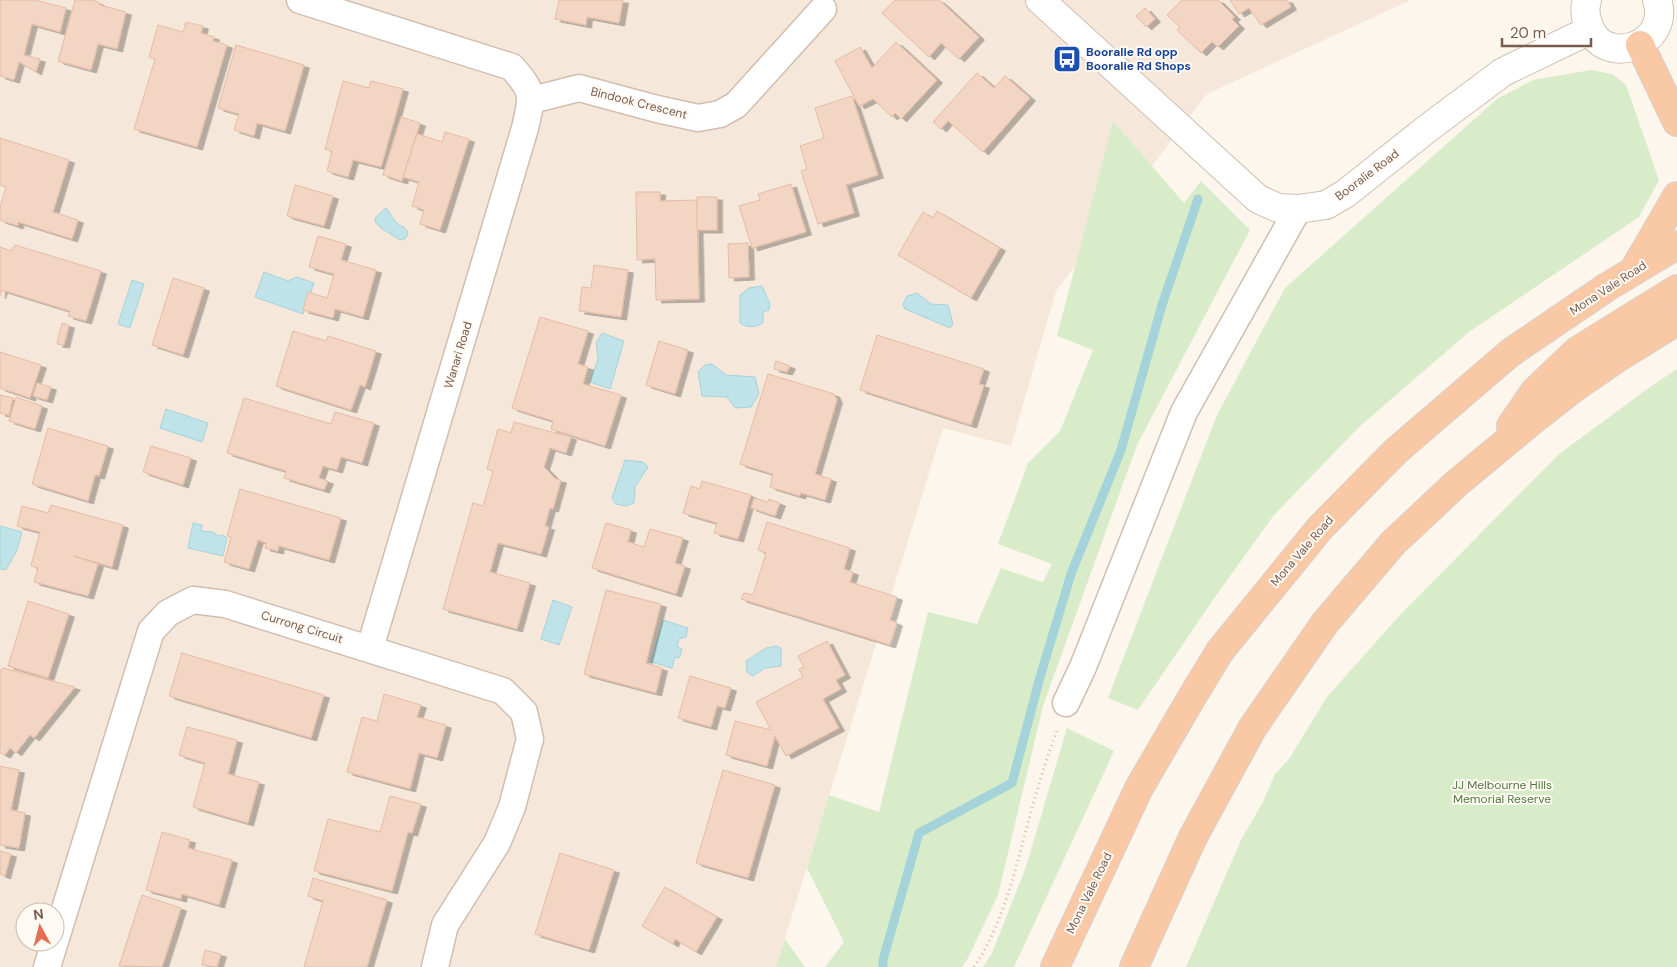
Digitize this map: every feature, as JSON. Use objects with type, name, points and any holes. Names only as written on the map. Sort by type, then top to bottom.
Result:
[{"type":"highway","points":[[1640,45],[1677,122]]},
{"type":"highway","points":[[1633,271],[1677,196]]},
{"type":"highway","name":"Mona Vale Road","points":[[1054,967],[1140,788],[1206,674],[1226,644],[1320,528],[1396,451],[1510,353],[1607,287],[1677,245]]},
{"type":"highway","points":[[1493,453],[1535,392],[1577,351],[1677,289]]},
{"type":"highway","points":[[1134,967],[1193,837],[1253,727],[1325,623],[1393,543],[1457,483],[1532,420],[1574,388],[1619,357],[1677,322]]},
{"type":"street","points":[[300,0],[512,66],[527,85],[532,100]]},
{"type":"street","name":"Booralie Road","points":[[1040,0],[1258,199],[1278,208],[1298,209],[1326,205],[1345,194],[1428,128],[1503,72],[1590,30]]},
{"type":"street","points":[[1587,0],[1585,6],[1586,18],[1590,30],[1597,39],[1612,47],[1629,49],[1640,45],[1656,27],[1660,15],[1659,1]]},
{"type":"street","name":"Bindook Crescent","points":[[532,100],[579,88],[698,118],[720,114],[736,105],[824,9]]},
{"type":"street","name":"Wanari Road","points":[[370,648],[520,147],[532,100]]},
{"type":"street","points":[[1066,703],[1083,667],[1184,412],[1298,209]]},
{"type":"street","name":"Currong Circuit","points":[[47,967],[152,631],[168,613],[193,600],[219,602],[503,691],[524,712],[530,739],[512,807],[497,843],[445,925],[435,967]]},
{"type":"path","points":[[974,967],[986,950],[1014,879],[1037,790],[1066,703]]},
{"type":"shaded area","points":[[0,0],[1411,0],[1207,94],[1056,291],[1011,446],[943,428],[776,967],[0,967]]},
{"type":"green space","points":[[1591,70],[1612,74],[1626,85],[1659,180],[1639,217],[1469,332],[1360,426],[1274,515],[1138,710],[1108,698],[1217,415],[1285,288],[1497,99],[1533,80]]},
{"type":"green space","points":[[1113,121],[1184,203],[1201,181],[1250,230],[1137,445],[1043,706],[998,895],[968,958],[962,967],[825,967],[844,942],[807,868],[829,795],[879,812],[928,612],[977,624],[1001,568],[1043,582],[1052,564],[998,544],[1028,463],[1060,431],[1093,350],[1057,336]]},
{"type":"green space","name":"JJ Melbourne Hills Memorial Reserve","points":[[1677,369],[1677,967],[1186,967],[1241,840],[1263,802],[1275,774],[1289,759],[1327,697],[1400,615],[1559,454]]},
{"type":"green space","points":[[1067,728],[1114,751],[1014,967],[983,967],[992,953],[1026,867]]},
{"type":"green space","points":[[785,939],[805,967],[776,967]]},
{"type":"water","points":[[386,208],[395,221],[408,232],[406,238],[400,240],[375,222],[376,217]]},
{"type":"water","points":[[264,272],[288,281],[297,277],[314,283],[303,314],[255,297]]},
{"type":"water","points":[[132,280],[144,284],[130,328],[118,324]]},
{"type":"water","points":[[762,286],[770,304],[769,310],[763,312],[763,323],[752,327],[743,325],[740,323],[740,295],[749,288]]},
{"type":"water","points":[[917,293],[931,304],[948,305],[953,324],[950,328],[905,309],[903,304],[907,296]]},
{"type":"water","points":[[602,333],[624,341],[610,389],[590,382],[598,359],[596,343]]},
{"type":"water","points":[[712,364],[726,375],[755,377],[759,394],[751,407],[735,408],[727,397],[702,396],[698,372],[705,365]]},
{"type":"water","points":[[166,409],[208,423],[202,442],[160,428]]},
{"type":"water","points":[[625,460],[643,462],[648,467],[635,487],[634,503],[625,506],[616,504],[612,498]]},
{"type":"water","points":[[193,523],[202,525],[201,531],[212,532],[227,538],[223,556],[188,548]]},
{"type":"water","points":[[0,526],[22,532],[17,550],[6,570],[0,569]]},
{"type":"water","points":[[553,600],[572,607],[559,645],[541,639]]},
{"type":"water","points":[[663,620],[688,628],[686,637],[679,639],[677,647],[682,649],[679,658],[675,657],[672,668],[651,662]]},
{"type":"water","points":[[776,646],[781,648],[781,666],[765,668],[753,676],[747,672],[746,661],[766,648]]},
{"type":"building","points":[[0,0],[35,0],[66,8],[60,32],[32,24],[24,55],[40,59],[36,72],[19,62],[14,80],[0,76]]},
{"type":"building","points":[[75,0],[92,0],[100,5],[126,12],[117,49],[98,44],[91,70],[58,61]]},
{"type":"building","points":[[559,0],[623,0],[619,23],[587,17],[586,25],[555,19]]},
{"type":"building","points":[[895,0],[939,0],[979,37],[959,59],[941,43],[929,57],[882,13]]},
{"type":"building","points":[[1182,0],[1218,0],[1235,17],[1232,19],[1239,26],[1218,47],[1212,42],[1201,53],[1177,30],[1180,27],[1167,15]]},
{"type":"building","points":[[1230,0],[1287,0],[1291,7],[1261,25],[1249,8],[1239,14]]},
{"type":"building","points":[[1145,8],[1155,19],[1146,27],[1136,16]]},
{"type":"building","points":[[186,22],[203,26],[201,33],[214,37],[213,41],[227,45],[197,147],[134,129],[155,59],[149,57],[158,25],[183,32]]},
{"type":"building","points":[[896,42],[937,80],[901,119],[895,113],[892,117],[873,99],[859,106],[835,61],[860,47],[872,68]]},
{"type":"building","points":[[236,45],[304,65],[285,131],[257,123],[254,136],[234,130],[239,114],[218,108]]},
{"type":"building","points":[[977,73],[994,88],[1005,76],[1030,98],[983,152],[948,121],[941,129],[933,122]]},
{"type":"building","points":[[343,81],[369,88],[371,81],[403,89],[381,167],[353,160],[348,177],[327,171],[332,151],[325,149]]},
{"type":"building","points":[[852,96],[878,175],[846,185],[854,213],[818,224],[801,171],[807,169],[800,146],[824,138],[815,108]]},
{"type":"building","points":[[401,117],[420,123],[402,181],[383,175]]},
{"type":"building","points":[[445,132],[469,139],[440,230],[420,224],[424,210],[412,206],[419,182],[403,177],[417,134],[442,142]]},
{"type":"building","points":[[0,138],[69,160],[53,212],[78,220],[72,239],[18,222],[18,226],[0,220],[0,207],[6,187],[0,185]]},
{"type":"building","points":[[791,184],[806,232],[752,248],[739,206],[760,200],[758,194]]},
{"type":"building","points":[[295,185],[333,196],[324,226],[287,216]]},
{"type":"building","points":[[636,192],[660,192],[660,201],[697,200],[699,299],[656,300],[655,259],[637,260]]},
{"type":"building","points":[[697,197],[717,197],[717,230],[697,230]]},
{"type":"building","points":[[937,211],[1000,248],[971,298],[898,255],[923,212],[933,218]]},
{"type":"building","points":[[318,236],[346,244],[341,260],[376,270],[363,317],[335,309],[333,318],[303,310],[308,292],[327,298],[334,274],[309,267]]},
{"type":"building","points":[[748,243],[749,277],[729,278],[728,244]]},
{"type":"building","points":[[15,245],[101,271],[86,321],[68,316],[70,311],[2,290],[0,296],[0,247],[11,251]]},
{"type":"building","points":[[594,265],[628,270],[621,317],[579,311],[582,287],[591,288]]},
{"type":"building","points":[[173,278],[204,288],[183,355],[152,345]]},
{"type":"building","points":[[540,317],[588,331],[578,364],[588,367],[583,384],[621,395],[605,446],[551,429],[553,421],[512,408]]},
{"type":"building","points":[[62,323],[69,325],[64,345],[57,344]]},
{"type":"building","points":[[293,331],[326,341],[328,336],[376,351],[365,387],[360,385],[351,410],[276,386]]},
{"type":"building","points":[[877,335],[984,369],[979,384],[984,385],[971,425],[860,390]]},
{"type":"building","points":[[659,341],[688,350],[675,394],[646,385]]},
{"type":"building","points":[[0,352],[41,365],[30,398],[0,388]]},
{"type":"building","points":[[776,361],[790,366],[787,372],[774,369]]},
{"type":"building","points":[[768,374],[834,394],[837,400],[815,474],[831,479],[825,500],[801,493],[800,496],[770,487],[773,474],[740,464]]},
{"type":"building","points":[[37,383],[51,387],[47,400],[33,396]]},
{"type":"building","points":[[0,395],[13,398],[9,415],[0,413]]},
{"type":"building","points":[[16,397],[42,406],[35,429],[9,421]]},
{"type":"building","points":[[244,398],[331,424],[335,412],[374,423],[362,463],[341,457],[337,470],[323,466],[319,478],[328,481],[324,490],[284,478],[286,471],[227,453]]},
{"type":"building","points":[[514,422],[571,437],[566,453],[550,448],[544,467],[556,479],[561,480],[553,509],[550,508],[545,526],[549,527],[541,554],[498,543],[490,572],[530,583],[517,629],[443,609],[473,503],[483,506],[493,471],[487,469],[498,429],[511,433]]},
{"type":"building","points":[[48,428],[108,446],[99,476],[95,475],[88,501],[32,484]]},
{"type":"building","points":[[151,446],[191,458],[183,485],[143,472]]},
{"type":"building","points":[[702,481],[751,495],[738,539],[714,533],[717,523],[683,513],[691,486],[700,489]]},
{"type":"building","points":[[240,489],[341,518],[329,560],[279,546],[278,551],[265,548],[266,543],[258,540],[249,569],[224,562],[231,537],[227,536]]},
{"type":"building","points":[[754,498],[768,502],[769,499],[780,503],[775,516],[751,508]]},
{"type":"building","points":[[51,505],[123,525],[112,567],[74,556],[98,564],[88,596],[34,582],[38,568],[31,566],[40,532],[17,526],[22,506],[48,513]]},
{"type":"building","points":[[767,522],[850,548],[844,569],[853,572],[850,582],[897,597],[890,620],[897,623],[890,645],[741,599],[744,593],[753,595],[766,553],[758,550]]},
{"type":"building","points":[[606,523],[631,530],[628,542],[644,547],[650,529],[683,538],[675,563],[685,566],[676,594],[592,568]]},
{"type":"building","points":[[606,590],[661,604],[646,663],[662,668],[656,693],[584,674]]},
{"type":"building","points":[[28,601],[69,614],[48,678],[8,666]]},
{"type":"building","points":[[827,641],[845,675],[836,680],[841,689],[823,699],[839,728],[786,756],[775,736],[767,766],[726,755],[735,721],[771,730],[756,702],[803,677],[799,669],[804,667],[798,656]]},
{"type":"building","points":[[182,653],[324,695],[311,738],[169,696]]},
{"type":"building","points":[[3,668],[75,687],[34,738],[30,735],[16,753],[10,748],[5,755],[0,753],[0,671]]},
{"type":"building","points":[[690,676],[731,688],[725,708],[717,706],[711,727],[678,718]]},
{"type":"building","points":[[384,694],[421,705],[417,717],[446,725],[437,758],[419,753],[410,789],[347,772],[362,717],[377,721]]},
{"type":"building","points":[[187,727],[237,740],[228,774],[259,782],[248,823],[193,807],[205,763],[179,755]]},
{"type":"building","points":[[0,766],[19,770],[11,810],[25,813],[19,848],[0,845]]},
{"type":"building","points":[[723,770],[775,785],[748,878],[696,863]]},
{"type":"building","points":[[390,796],[421,804],[412,833],[408,832],[392,891],[314,871],[328,819],[380,832]]},
{"type":"building","points":[[162,832],[190,840],[188,848],[232,860],[219,905],[182,894],[181,899],[146,890]]},
{"type":"building","points":[[0,851],[11,854],[5,876],[0,874]]},
{"type":"building","points":[[560,853],[614,870],[589,950],[535,934]]},
{"type":"building","points":[[313,878],[387,900],[367,967],[304,967],[323,901],[308,896]]},
{"type":"building","points":[[665,887],[717,917],[696,952],[675,939],[673,944],[642,926]]},
{"type":"building","points":[[142,895],[181,908],[162,967],[119,966]]},
{"type":"building","points":[[205,950],[221,954],[217,967],[202,965]]},
{"type":"waterway","points":[[883,967],[883,960],[919,833],[1012,783],[1040,677],[1071,574],[1121,450],[1162,305],[1198,199]]},
{"type":"place","name":"Booralie Rd opp Booralie Rd Shops","points":[[1067,59]]}]
